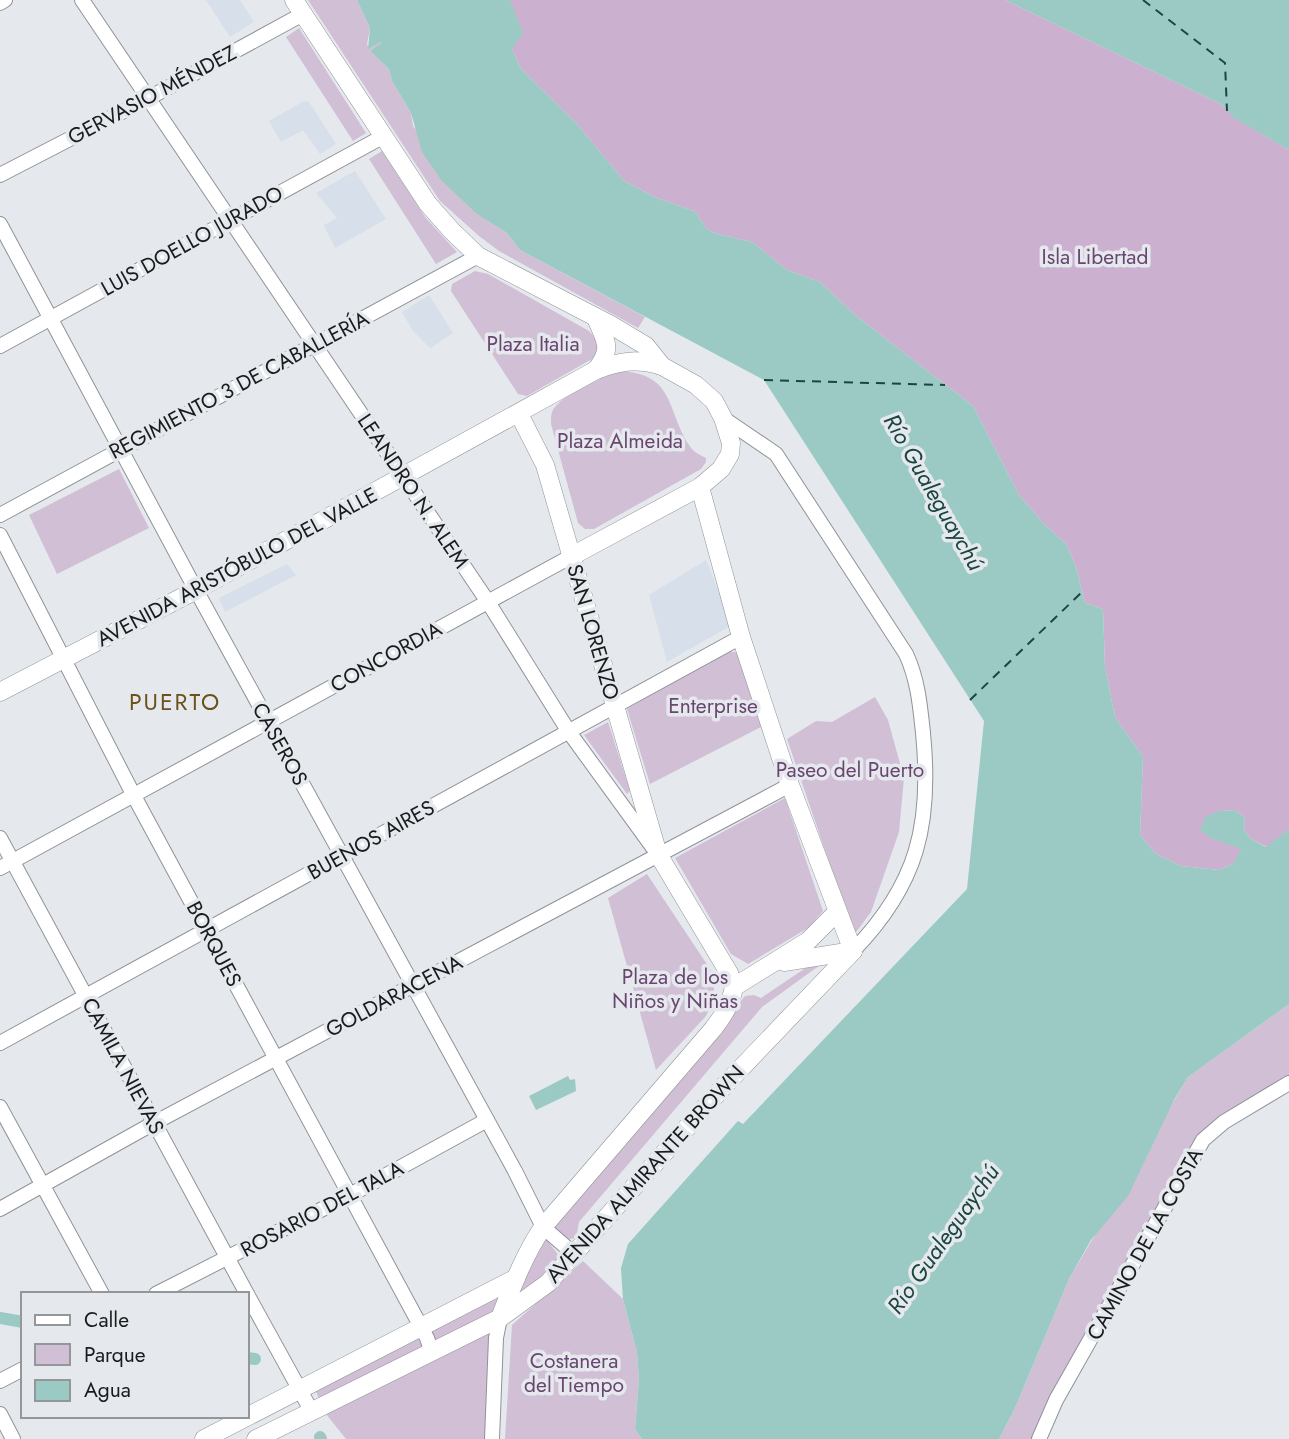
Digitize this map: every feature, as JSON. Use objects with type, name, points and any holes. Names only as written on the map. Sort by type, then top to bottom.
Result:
[{"type":"main road","points":[[298,7],[428,204],[452,231],[478,256],[646,346],[662,366],[696,385],[713,401],[723,418]]},
{"type":"main road","points":[[596,318],[608,347],[606,356],[596,370]]},
{"type":"main road","name":"AVENIDA ARISTÓBULO DEL VALLE","points":[[0,692],[196,590],[596,370],[627,361],[645,361],[662,366]]},
{"type":"main road","name":"SAN LORENZO","points":[[519,414],[545,465],[658,854]]},
{"type":"main road","name":"CONCORDIA","points":[[572,556],[700,487],[722,469],[730,454],[731,443],[723,418]]},
{"type":"main road","points":[[700,487],[741,637],[790,785],[853,951],[773,964]]},
{"type":"main road","name":"LEANDRO N. ALEM","points":[[658,854],[729,974],[734,987]]},
{"type":"main road","points":[[734,987],[808,941],[837,912]]},
{"type":"main road","name":"AVENIDA ALMIRANTE BROWN","points":[[500,1318],[548,1283],[724,1086],[853,951]]},
{"type":"main road","name":"AVENIDA ALMIRANTE BROWN","points":[[500,1318],[533,1241],[713,1029],[728,1005],[734,987]]},
{"type":"main road","points":[[248,1417],[516,1278]]},
{"type":"main road","points":[[256,1439],[500,1318]]},
{"type":"main road","points":[[204,1439],[246,1418]]},
{"type":"street","points":[[0,3],[5,0]]},
{"type":"street","name":"LEANDRO N. ALEM","points":[[82,0],[488,602],[569,732],[658,854]]},
{"type":"street","name":"GERVASIO MÉNDEZ","points":[[0,175],[148,99],[298,7]]},
{"type":"street","name":"LUIS DOELLO JURADO","points":[[0,346],[384,136]]},
{"type":"street","name":"CASEROS","points":[[0,224],[543,1227],[574,1254]]},
{"type":"street","name":"REGIMIENTO 3 DE CABALLERÍA","points":[[0,514],[478,256]]},
{"type":"street","points":[[723,418],[776,454],[906,654],[916,680],[924,743],[926,792],[922,833],[915,860],[902,887],[884,915],[853,951]]},
{"type":"street","name":"BORQUES","points":[[0,535],[134,796],[422,1328],[431,1350]]},
{"type":"street","name":"CONCORDIA","points":[[6,864],[572,556]]},
{"type":"street","name":"BUENOS AIRES","points":[[0,1043],[741,637]]},
{"type":"street","name":"GOLDARACENA","points":[[0,1209],[790,785]]},
{"type":"street","name":"CAMILA NIEVAS","points":[[0,838],[6,864],[85,996],[246,1292]]},
{"type":"street","name":"CAMINO DE LA COSTA","points":[[1039,1439],[1056,1401],[1203,1140],[1224,1122],[1289,1083]]},
{"type":"street","points":[[0,1107],[101,1292]]},
{"type":"street","name":"ROSARIO DEL TALA","points":[[160,1292],[350,1195],[487,1120]]},
{"type":"street","name":"CAMILA NIEVAS","points":[[248,1296],[312,1412]]},
{"type":"street","points":[[492,1439],[496,1338],[500,1318]]},
{"type":"street","points":[[0,1381],[21,1370]]},
{"type":"street","points":[[0,1414],[13,1439]]},
{"type":"shaded area","points":[[206,0],[240,0],[254,22],[230,37]]},
{"type":"shaded area","points":[[304,101],[309,102],[336,144],[320,154],[303,130],[281,142],[269,121]]},
{"type":"shaded area","points":[[355,171],[386,219],[335,248],[324,225],[337,218],[316,193]]},
{"type":"shaded area","points":[[429,295],[453,333],[430,348],[413,331],[402,312]]},
{"type":"shaded area","points":[[706,560],[732,625],[667,662],[649,595]]},
{"type":"shaded area","points":[[287,564],[296,575],[225,612],[219,598]]},
{"type":"green space","points":[[308,0],[357,0],[370,28],[367,44],[369,48],[381,42],[383,44],[370,51],[389,69],[392,81],[411,113],[413,126],[478,215],[507,233],[520,250],[645,317],[638,328],[499,251],[440,201]]},
{"type":"green space","name":"Isla Libertad","points":[[510,0],[1005,0],[1221,104],[1235,118],[1289,150],[1289,829],[1267,847],[1251,839],[1244,830],[1245,818],[1235,810],[1220,811],[1211,838],[1233,844],[1242,850],[1233,864],[1219,870],[1181,866],[1156,854],[1140,835],[1143,757],[1115,717],[1105,667],[1103,609],[1085,603],[1076,567],[1066,544],[1019,495],[973,406],[855,315],[820,282],[787,270],[752,242],[707,229],[694,211],[657,198],[624,181],[577,124],[521,69],[512,49]]},
{"type":"green space","points":[[299,28],[366,133],[353,141],[286,37]]},
{"type":"green space","points":[[382,151],[425,217],[457,252],[436,264],[369,159]]},
{"type":"green space","name":"Plaza Italia","points":[[475,271],[488,274],[589,331],[598,345],[595,355],[527,396],[518,394],[451,291],[452,284]]},
{"type":"green space","name":"Plaza Almeida","points":[[618,371],[637,373],[661,387],[693,450],[706,458],[706,462],[701,469],[594,529],[585,529],[578,523],[551,424],[552,413],[562,400],[571,394]]},
{"type":"green space","points":[[119,469],[149,528],[57,574],[29,515]]},
{"type":"green space","name":"Enterprise","points":[[727,651],[741,653],[763,726],[650,784],[627,709]]},
{"type":"green space","name":"Paseo del Puerto","points":[[875,697],[888,720],[904,778],[899,832],[871,912],[854,935],[787,739],[816,721],[832,722]]},
{"type":"green space","points":[[608,722],[630,791],[627,794],[584,735]]},
{"type":"green space","points":[[785,798],[823,911],[808,928],[748,964],[731,954],[675,858]]},
{"type":"green space","name":"Plaza de los Niños y Niñas","points":[[647,874],[714,975],[714,999],[706,1016],[656,1070],[608,898]]},
{"type":"green space","points":[[827,960],[762,1007],[579,1222],[576,1238],[564,1240],[559,1236],[555,1230],[556,1221],[745,996],[754,995],[761,998],[813,963]]},
{"type":"green space","points":[[1289,1004],[1289,1083],[1203,1140],[1039,1439],[999,1439],[1015,1408],[1069,1279],[1188,1077]]},
{"type":"green space","points":[[543,1235],[563,1261],[515,1300]]},
{"type":"green space","name":"Costanera del Tiempo","points":[[583,1261],[623,1299],[637,1352],[639,1380],[635,1429],[642,1439],[505,1439],[512,1325]]},
{"type":"green space","points":[[504,1288],[501,1313],[434,1345],[427,1329]]},
{"type":"green space","name":"Costanera del Tiempo","points":[[492,1329],[487,1439],[346,1439],[326,1414]]},
{"type":"green space","points":[[416,1335],[424,1349],[321,1402],[314,1388]]},
{"type":"water","name":"Río Gualeguaychú","points":[[357,0],[510,0],[523,33],[512,49],[521,69],[577,124],[624,181],[657,198],[694,211],[707,229],[752,242],[787,270],[820,282],[855,315],[973,406],[1019,495],[1066,544],[1076,567],[1085,603],[1103,609],[1105,667],[1115,717],[1143,757],[1140,835],[1156,854],[1181,866],[1219,870],[1233,864],[1241,849],[1211,838],[1200,830],[1206,816],[1220,811],[1235,810],[1245,818],[1244,830],[1251,839],[1266,847],[1289,829],[1289,1004],[1188,1077],[1174,1100],[1128,1196],[1091,1240],[1069,1279],[1015,1408],[999,1439],[642,1439],[635,1429],[639,1380],[637,1352],[623,1299],[621,1268],[628,1244],[738,1121],[743,1124],[967,889],[984,721],[764,380],[520,250],[507,233],[478,215],[442,181],[422,152],[411,113],[392,81],[389,69],[370,51],[382,43],[368,49],[370,28]]},
{"type":"water","points":[[1005,0],[1289,0],[1289,150],[1234,118],[1221,104]]},
{"type":"water","points":[[568,1076],[570,1080],[575,1079],[576,1091],[536,1110],[529,1096]]},
{"type":"waterway","points":[[0,1318],[21,1322]]},
{"type":"waterway","points":[[248,1358],[255,1359]]},
{"type":"ferry route","points":[[1143,0],[1225,63],[1227,111]]},
{"type":"ferry route","points":[[764,380],[945,385]]},
{"type":"ferry route","points":[[970,700],[1082,592]]},
{"type":"district","name":"PUERTO","points":[[175,702]]}]
